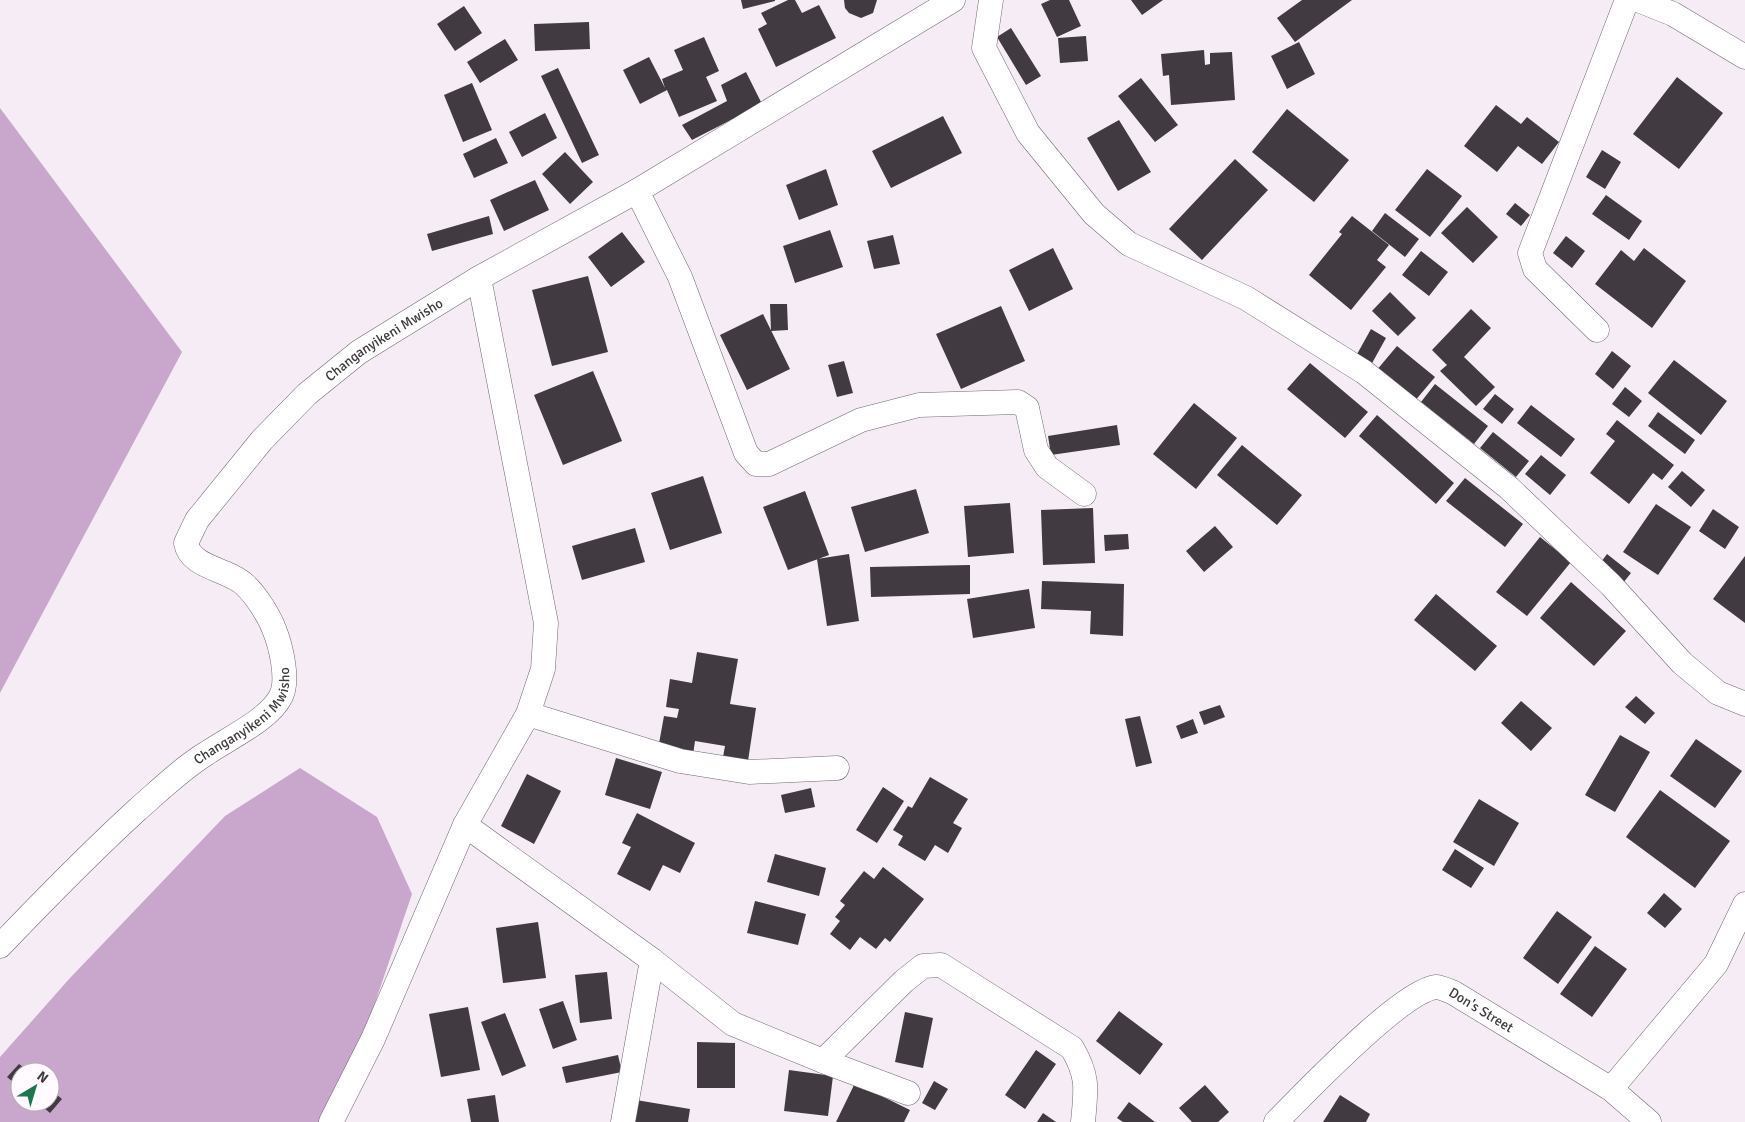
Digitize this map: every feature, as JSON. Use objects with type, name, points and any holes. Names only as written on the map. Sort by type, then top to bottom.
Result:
[{"type":"street","name":"Changanyikeni Mwisho","points":[[0,946],[79,863],[187,765],[266,715],[281,696],[285,676],[274,629],[246,585],[233,576],[198,560],[190,553],[186,543],[197,520],[262,440],[307,394],[358,352],[479,278],[637,191],[953,0]]},
{"type":"street","points":[[991,0],[984,48],[1028,132],[1094,214],[1129,244],[1246,298],[1364,372],[1509,488],[1611,586],[1682,663],[1718,693],[1745,704]]},
{"type":"street","points":[[1597,330],[1535,269],[1530,253],[1627,0]]},
{"type":"street","points":[[1638,0],[1673,14],[1745,57]]},
{"type":"street","points":[[637,191],[680,277],[746,453],[756,464],[769,464],[861,420],[919,405],[1018,402],[1027,408],[1036,450],[1047,467],[1084,494]]},
{"type":"street","points":[[331,1122],[373,1039],[465,825],[528,714],[543,669],[546,624],[479,278]]},
{"type":"street","points":[[528,714],[680,761],[750,772],[837,768]]},
{"type":"street","points":[[465,825],[652,960],[733,1024],[908,1093]]},
{"type":"street","points":[[1611,1089],[1716,964],[1745,904]]},
{"type":"street","points":[[623,1122],[652,960]]},
{"type":"street","points":[[823,1061],[904,981],[923,966],[941,965],[1072,1048],[1083,1068],[1086,1088],[1083,1122]]},
{"type":"street","name":"Don's Street","points":[[1276,1122],[1334,1063],[1398,1007],[1417,994],[1437,987],[1454,993],[1611,1089],[1649,1122]]},
{"type":"shaded area","points":[[0,108],[182,352],[0,693]]},
{"type":"shaded area","points":[[300,768],[377,817],[412,894],[357,1056],[326,1122],[0,1122],[0,1057],[70,978],[225,816]]},
{"type":"building","points":[[741,0],[775,0],[775,1],[743,9]]},
{"type":"building","points":[[788,0],[795,0],[802,13],[819,5],[836,38],[776,67],[758,29],[767,24],[761,13]]},
{"type":"building","points":[[844,0],[877,0],[873,13],[861,18],[849,13],[845,8]]},
{"type":"building","points":[[1050,0],[1069,0],[1081,26],[1057,37],[1041,4]]},
{"type":"building","points":[[1131,0],[1163,0],[1142,15]]},
{"type":"building","points":[[1302,0],[1352,0],[1295,42],[1277,18]]},
{"type":"building","points":[[464,6],[482,33],[455,51],[437,24]]},
{"type":"building","points":[[589,22],[590,49],[535,51],[534,24]]},
{"type":"building","points":[[1011,28],[1041,76],[1026,85],[997,37]]},
{"type":"building","points":[[1086,36],[1088,61],[1060,63],[1058,38]]},
{"type":"building","points":[[704,37],[719,71],[706,77],[717,101],[679,117],[667,90],[640,104],[623,70],[649,57],[665,88],[662,79],[683,70],[674,50]]},
{"type":"building","points":[[505,39],[518,60],[480,83],[467,62]]},
{"type":"building","points":[[1299,42],[1315,74],[1287,89],[1271,56]]},
{"type":"building","points":[[1204,50],[1205,65],[1210,64],[1210,53],[1232,52],[1235,100],[1171,105],[1169,75],[1163,76],[1161,54]]},
{"type":"building","points":[[558,68],[599,155],[582,163],[541,76]]},
{"type":"building","points":[[746,72],[762,104],[692,140],[682,125],[727,101],[721,85]]},
{"type":"building","points":[[1677,77],[1723,113],[1679,169],[1633,134]]},
{"type":"building","points":[[1141,78],[1178,125],[1155,142],[1118,96]]},
{"type":"building","points":[[472,83],[492,130],[463,142],[444,95]]},
{"type":"building","points":[[1496,105],[1521,124],[1527,117],[1559,142],[1542,164],[1518,146],[1497,172],[1464,146]]},
{"type":"building","points":[[1287,109],[1349,160],[1314,202],[1252,152]]},
{"type":"building","points":[[545,113],[557,138],[522,157],[509,132]]},
{"type":"building","points":[[943,116],[962,153],[891,188],[872,151]]},
{"type":"building","points":[[1119,120],[1151,172],[1118,191],[1087,138]]},
{"type":"building","points":[[496,138],[508,163],[474,178],[463,154]]},
{"type":"building","points":[[1602,150],[1621,162],[1605,189],[1586,177]]},
{"type":"building","points":[[565,152],[593,182],[570,204],[542,174]]},
{"type":"building","points":[[1235,159],[1268,190],[1202,260],[1169,229]]},
{"type":"building","points":[[826,169],[838,205],[799,220],[786,185]]},
{"type":"building","points":[[1427,169],[1462,196],[1430,237],[1395,210]]},
{"type":"building","points":[[535,180],[549,210],[504,231],[490,200]]},
{"type":"building","points":[[1606,195],[1642,221],[1629,240],[1592,214]]},
{"type":"building","points":[[1515,203],[1530,215],[1521,226],[1506,214]]},
{"type":"building","points":[[1467,207],[1498,237],[1473,263],[1441,233]]},
{"type":"building","points":[[1385,213],[1419,239],[1405,257],[1372,231]]},
{"type":"building","points":[[489,216],[493,234],[432,251],[427,234]]},
{"type":"building","points":[[1352,216],[1389,245],[1377,260],[1386,267],[1351,310],[1309,275],[1342,234],[1339,232]]},
{"type":"building","points":[[830,230],[843,267],[795,283],[783,246]]},
{"type":"building","points":[[622,232],[645,262],[611,287],[588,257]]},
{"type":"building","points":[[893,235],[900,264],[874,269],[867,241]]},
{"type":"building","points":[[1566,236],[1585,251],[1572,268],[1553,253]]},
{"type":"building","points":[[1053,248],[1073,289],[1029,311],[1009,270]]},
{"type":"building","points":[[1644,248],[1686,281],[1652,328],[1595,284],[1621,250],[1634,261]]},
{"type":"building","points":[[1421,251],[1448,272],[1429,296],[1402,275]]},
{"type":"building","points":[[588,276],[608,352],[552,366],[532,290]]},
{"type":"building","points":[[1390,292],[1416,318],[1398,336],[1372,311]]},
{"type":"building","points":[[770,304],[787,304],[788,330],[771,331]]},
{"type":"building","points":[[1001,306],[1025,361],[961,389],[936,334]]},
{"type":"building","points":[[1471,309],[1491,328],[1464,357],[1495,387],[1476,406],[1440,371],[1447,365],[1432,350]]},
{"type":"building","points":[[763,314],[790,369],[747,390],[720,335]]},
{"type":"building","points":[[1371,329],[1386,338],[1371,365],[1356,356]]},
{"type":"building","points":[[1397,346],[1435,377],[1414,402],[1376,371]]},
{"type":"building","points":[[1612,351],[1631,366],[1613,389],[1595,374]]},
{"type":"building","points":[[1674,360],[1727,401],[1701,435],[1648,393]]},
{"type":"building","points":[[844,361],[853,393],[837,397],[828,365]]},
{"type":"building","points":[[1310,363],[1368,412],[1345,438],[1287,389]]},
{"type":"building","points":[[593,371],[622,441],[563,465],[534,395]]},
{"type":"building","points":[[1435,384],[1488,426],[1474,444],[1421,402]]},
{"type":"building","points":[[1625,387],[1642,401],[1629,417],[1612,404]]},
{"type":"building","points":[[1495,394],[1514,409],[1502,424],[1483,409]]},
{"type":"building","points":[[1194,403],[1237,438],[1196,489],[1153,454]]},
{"type":"building","points":[[1531,405],[1575,439],[1561,457],[1517,423]]},
{"type":"building","points":[[1658,412],[1695,440],[1685,454],[1648,426]]},
{"type":"building","points":[[1377,415],[1454,483],[1436,504],[1359,436]]},
{"type":"building","points":[[1617,420],[1674,465],[1662,480],[1653,473],[1629,504],[1590,473],[1615,441],[1606,434]]},
{"type":"building","points":[[1117,425],[1120,445],[1051,455],[1048,436]]},
{"type":"building","points":[[1493,432],[1529,461],[1516,477],[1480,448]]},
{"type":"building","points":[[1242,445],[1302,495],[1277,525],[1217,475]]},
{"type":"building","points":[[1541,455],[1566,475],[1550,495],[1525,474]]},
{"type":"building","points":[[1682,471],[1705,490],[1691,507],[1668,487]]},
{"type":"building","points":[[703,476],[722,533],[670,550],[651,493]]},
{"type":"building","points":[[1465,478],[1523,524],[1505,547],[1446,501]]},
{"type":"building","points":[[916,489],[929,533],[865,552],[851,507]]},
{"type":"building","points":[[805,491],[829,555],[788,570],[763,507]]},
{"type":"building","points":[[1010,503],[1014,553],[968,557],[964,506]]},
{"type":"building","points":[[1656,504],[1691,527],[1658,575],[1623,552]]},
{"type":"building","points":[[1093,508],[1095,563],[1043,565],[1041,510]]},
{"type":"building","points":[[1713,509],[1739,527],[1725,549],[1699,531]]},
{"type":"building","points":[[1215,526],[1233,547],[1204,572],[1186,551]]},
{"type":"building","points":[[635,528],[645,562],[582,580],[572,546]]},
{"type":"building","points":[[1128,534],[1129,549],[1105,551],[1104,535]]},
{"type":"building","points":[[1540,537],[1571,562],[1527,616],[1496,592]]},
{"type":"building","points":[[849,554],[859,621],[827,626],[817,559]]},
{"type":"building","points":[[1607,554],[1631,573],[1619,588],[1596,569]]},
{"type":"building","points":[[1745,556],[1745,623],[1713,599]]},
{"type":"building","points":[[970,565],[970,594],[871,597],[870,567]]},
{"type":"building","points":[[1042,581],[1124,584],[1123,636],[1090,634],[1091,611],[1041,609]]},
{"type":"building","points":[[1571,582],[1626,631],[1594,666],[1540,618]]},
{"type":"building","points":[[1029,589],[1035,628],[973,638],[967,599]]},
{"type":"building","points":[[1436,594],[1497,646],[1475,671],[1414,620]]},
{"type":"building","points":[[697,652],[738,659],[730,704],[756,708],[748,761],[723,757],[725,746],[695,741],[693,755],[658,749],[664,716],[677,718],[679,709],[666,707],[670,679],[692,683]]},
{"type":"building","points":[[1636,696],[1655,713],[1645,724],[1625,707]]},
{"type":"building","points":[[1521,701],[1552,728],[1531,751],[1501,723]]},
{"type":"building","points":[[1220,705],[1225,717],[1204,725],[1199,712]]},
{"type":"building","points":[[1140,716],[1152,763],[1136,767],[1125,719]]},
{"type":"building","points":[[1193,719],[1198,733],[1181,739],[1176,726]]},
{"type":"building","points":[[1620,735],[1650,752],[1615,812],[1585,795]]},
{"type":"building","points":[[1696,739],[1742,771],[1715,808],[1670,776]]},
{"type":"building","points":[[616,758],[662,772],[650,809],[605,795]]},
{"type":"building","points":[[527,774],[561,791],[534,844],[501,826]]},
{"type":"building","points":[[930,777],[968,799],[953,823],[962,828],[948,853],[935,845],[925,861],[898,845],[903,836],[893,830],[908,806],[912,808]]},
{"type":"building","points":[[883,787],[904,801],[877,843],[856,830]]},
{"type":"building","points":[[811,788],[815,807],[785,813],[781,795]]},
{"type":"building","points":[[1660,790],[1730,841],[1695,888],[1626,837]]},
{"type":"building","points":[[1479,799],[1519,823],[1494,866],[1453,842]]},
{"type":"building","points":[[637,813],[695,843],[680,873],[663,865],[650,891],[617,874],[631,847],[622,843]]},
{"type":"building","points":[[1455,849],[1484,868],[1471,888],[1442,870]]},
{"type":"building","points":[[775,854],[826,868],[819,896],[767,882]]},
{"type":"building","points":[[883,867],[924,899],[890,942],[885,938],[876,949],[860,937],[850,950],[830,934],[840,921],[835,917],[845,905],[840,901],[864,871],[874,879]]},
{"type":"building","points":[[1664,893],[1682,909],[1665,928],[1647,913]]},
{"type":"building","points":[[755,901],[806,914],[798,945],[747,933]]},
{"type":"building","points":[[1557,911],[1592,937],[1558,984],[1523,958]]},
{"type":"building","points":[[538,922],[546,978],[503,983],[496,928]]},
{"type":"building","points":[[1595,946],[1627,969],[1592,1017],[1560,994]]},
{"type":"building","points":[[607,972],[612,1019],[580,1023],[575,975]]},
{"type":"building","points":[[563,1001],[577,1040],[553,1049],[539,1009]]},
{"type":"building","points":[[468,1007],[480,1070],[441,1077],[429,1014]]},
{"type":"building","points":[[1119,1011],[1163,1044],[1140,1075],[1096,1041]]},
{"type":"building","points":[[905,1012],[933,1018],[923,1068],[895,1062]]},
{"type":"building","points":[[505,1013],[526,1066],[502,1076],[481,1022]]},
{"type":"building","points":[[697,1042],[735,1043],[735,1088],[697,1088]]},
{"type":"building","points":[[1036,1050],[1056,1064],[1025,1109],[1005,1095]]},
{"type":"building","points":[[618,1055],[622,1072],[566,1083],[562,1067]]},
{"type":"building","points":[[789,1070],[833,1076],[828,1116],[784,1111]]},
{"type":"building","points":[[934,1081],[948,1089],[935,1110],[922,1103]]},
{"type":"building","points":[[855,1083],[910,1110],[904,1122],[836,1122]]},
{"type":"building","points":[[1205,1085],[1229,1112],[1218,1122],[1192,1122],[1179,1108]]},
{"type":"building","points":[[495,1095],[499,1122],[471,1122],[467,1099]]},
{"type":"building","points":[[1340,1095],[1370,1114],[1366,1122],[1323,1122]]},
{"type":"building","points":[[630,1099],[690,1109],[688,1122],[626,1122]]},
{"type":"building","points":[[1129,1102],[1155,1122],[1123,1122],[1117,1118]]},
{"type":"building","points":[[1043,1113],[1056,1122],[1037,1122]]}]
